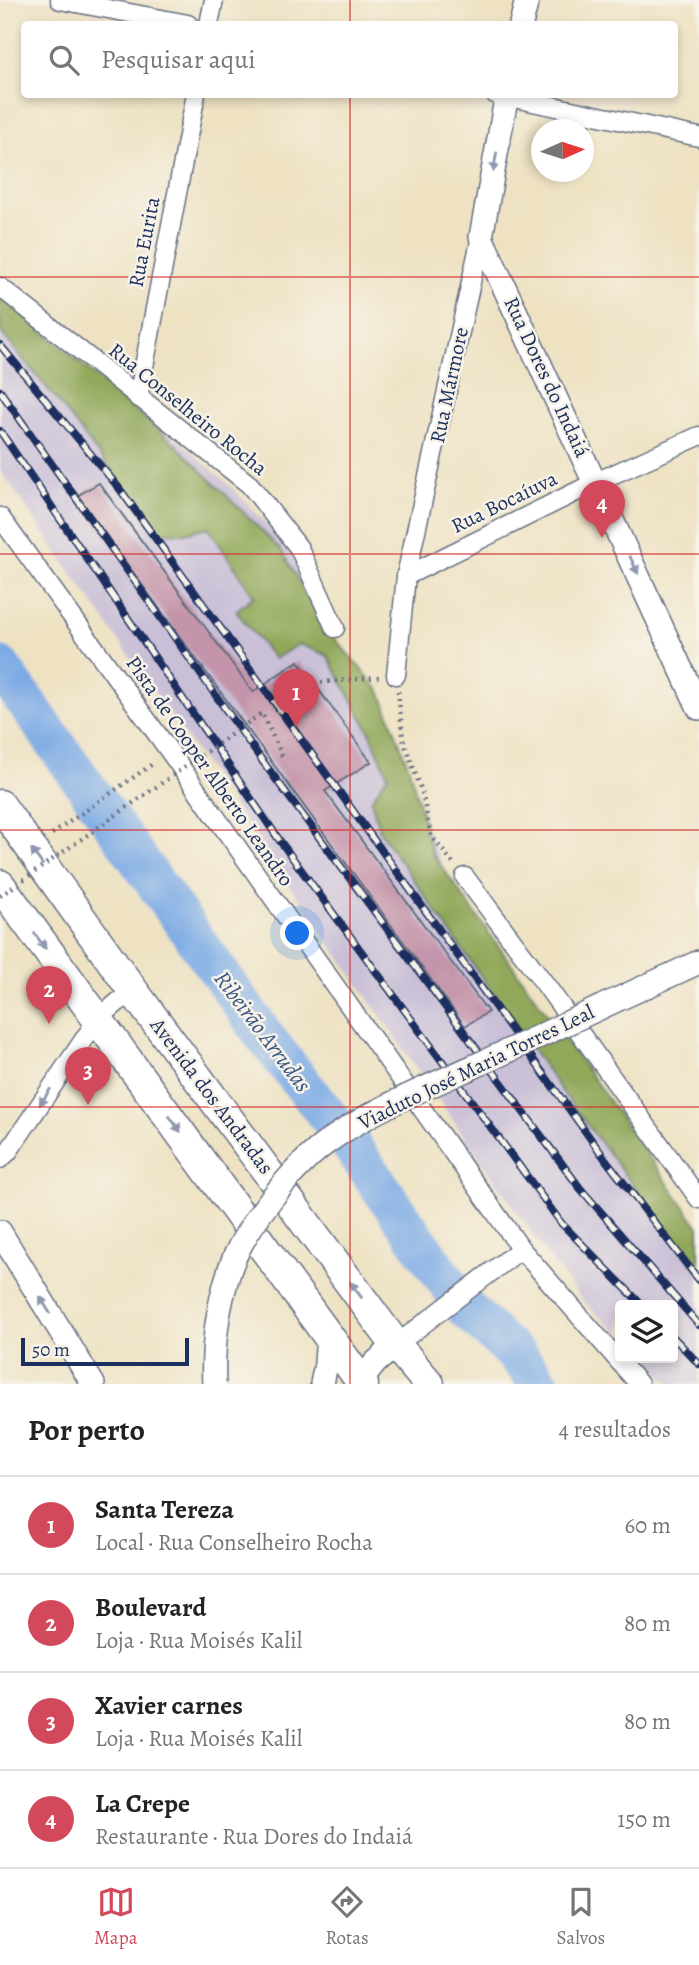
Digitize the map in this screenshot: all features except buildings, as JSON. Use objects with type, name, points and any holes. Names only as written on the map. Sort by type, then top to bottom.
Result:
[{"type":"main road","name":"Avenida dos Andradas","points":[[0,806],[134,992],[396,1345],[429,1384]]},
{"type":"main road","points":[[0,886],[328,1333],[360,1383]]},
{"type":"street","points":[[60,0],[172,21]]},
{"type":"street","points":[[210,21],[214,0]]},
{"type":"street","points":[[523,21],[527,0]]},
{"type":"street","name":"Rua Eurita","points":[[138,398],[194,98]]},
{"type":"street","name":"Rua Mármore","points":[[396,675],[406,576],[481,237],[503,98]]},
{"type":"street","points":[[517,98],[699,137]]},
{"type":"street","name":"Rua Dores do Indaiá","points":[[481,237],[699,708]]},
{"type":"street","name":"Rua Conselheiro Rocha","points":[[0,287],[250,485],[299,548],[335,628]]},
{"type":"street","name":"Rua Bocaíuva","points":[[406,576],[596,482],[699,436]]},
{"type":"street","name":"Pista de Cooper Alberto Leandro","points":[[0,517],[170,751],[521,1249],[639,1384]]},
{"type":"street","points":[[465,877],[699,1199]]},
{"type":"street","name":"Viaduto José Maria Torres Leal","points":[[214,1384],[217,1329],[230,1268],[246,1235],[295,1170],[324,1144],[357,1122],[420,1090],[699,962]]},
{"type":"street","points":[[0,1159],[8,1152],[97,1020],[134,992]]},
{"type":"street","points":[[0,1232],[93,1384]]},
{"type":"street","points":[[360,1383],[376,1362],[396,1345],[521,1249]]},
{"type":"street","points":[[322,1384],[328,1333]]},
{"type":"path","points":[[314,683],[396,675],[403,738],[422,792],[431,836],[465,877]]},
{"type":"path","points":[[0,896],[262,713],[284,760]]},
{"type":"path","points":[[31,849],[170,751]]},
{"type":"shaded area","points":[[0,312],[87,375],[131,403],[183,444],[229,485],[290,548],[405,778],[444,869],[699,1234],[699,1384],[671,1384],[648,1363],[678,1363],[678,1300],[615,1300],[615,1331],[583,1301],[542,1248],[0,470]]},
{"type":"green space","points":[[0,295],[175,444],[282,551],[323,625],[380,691],[409,768],[432,853],[699,1227],[699,1272],[563,1093],[380,832],[371,800],[388,775],[370,732],[327,655],[299,644],[274,659],[236,611],[254,596],[208,527],[185,533],[158,532],[53,395],[0,331]]},
{"type":"waterway","name":"Ribeirão Arrudas","points":[[0,666],[268,1041],[347,1140],[466,1309],[519,1358],[540,1384]]},
{"type":"railway","points":[[0,345],[119,488],[606,1160],[699,1280]]},
{"type":"railway","points":[[0,391],[258,755],[580,1188],[699,1325]]},
{"type":"railway","points":[[0,431],[280,841],[562,1224],[637,1300]]},
{"type":"railway","points":[[678,1342],[699,1364]]},
{"type":"place","name":"La Crepe","points":[[602,538]]},
{"type":"place","name":"Santa Tereza","points":[[296,727]]},
{"type":"place","name":"Boulevard","points":[[49,1024]]},
{"type":"place","name":"Xavier carnes","points":[[88,1105]]}]
